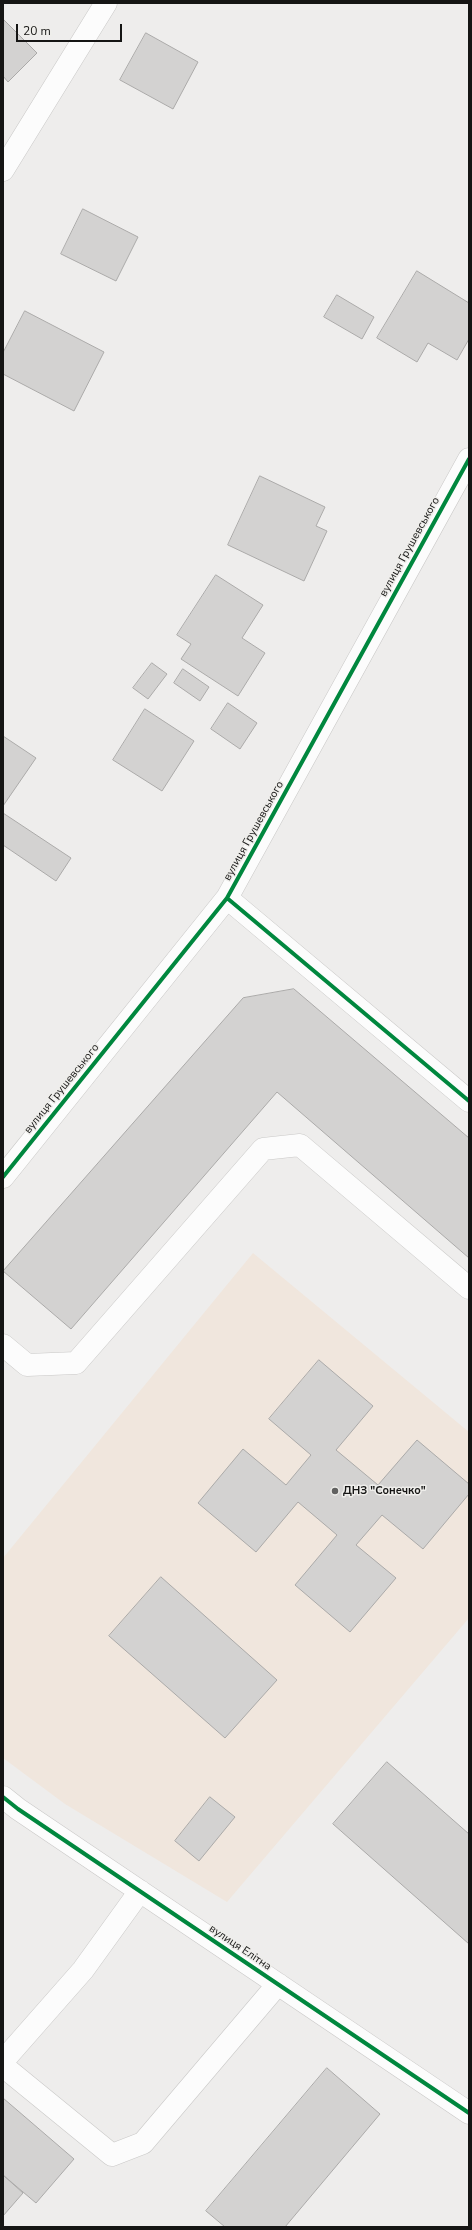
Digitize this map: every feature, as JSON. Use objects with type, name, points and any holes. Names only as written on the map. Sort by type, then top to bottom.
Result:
[{"type":"street","points":[[3,170],[106,3]]},
{"type":"street","name":"вулиця Грушевського","points":[[3,1176],[10,1153],[227,898],[469,459]]},
{"type":"street","points":[[227,898],[469,1101]]},
{"type":"street","points":[[3,1345],[28,1365],[76,1363],[263,1150],[300,1145],[469,1288]]},
{"type":"street","name":"вулиця Елітна","points":[[3,1797],[18,1809],[469,2113]]},
{"type":"street","points":[[3,2061],[83,1970],[140,1891]]},
{"type":"street","points":[[3,2066],[112,2155],[142,2143],[278,1984]]},
{"type":"shaded area","points":[[253,1253],[469,1432],[469,1618],[227,1902],[65,1804],[3,1758],[3,1558]]},
{"type":"building","points":[[4,20],[37,53],[8,82],[3,76]]},
{"type":"building","points":[[146,33],[198,62],[173,109],[120,80]]},
{"type":"building","points":[[83,209],[138,237],[116,281],[61,254]]},
{"type":"building","points":[[417,271],[469,303],[469,339],[457,360],[428,343],[417,362],[377,338]]},
{"type":"building","points":[[337,295],[374,317],[362,339],[324,317]]},
{"type":"building","points":[[25,311],[104,352],[74,411],[3,374],[3,353]]},
{"type":"building","points":[[260,476],[325,507],[316,526],[327,531],[304,581],[228,545]]},
{"type":"building","points":[[216,575],[263,605],[242,638],[265,653],[238,696],[181,659],[191,644],[177,635]]},
{"type":"building","points":[[152,663],[167,674],[148,699],[133,688]]},
{"type":"building","points":[[183,669],[209,687],[200,701],[174,683]]},
{"type":"building","points":[[228,703],[257,723],[240,749],[211,729]]},
{"type":"building","points":[[145,709],[194,741],[162,791],[113,760]]},
{"type":"building","points":[[3,736],[36,758],[3,806]]},
{"type":"building","points":[[3,813],[71,858],[56,881],[3,845]]},
{"type":"building","points":[[294,989],[469,1138],[469,1258],[277,1092],[71,1329],[3,1271],[243,998]]},
{"type":"building","points":[[319,1360],[373,1406],[336,1450],[378,1485],[417,1440],[469,1484],[469,1494],[423,1549],[382,1515],[356,1545],[396,1578],[350,1632],[295,1585],[337,1535],[298,1502],[256,1552],[198,1503],[243,1449],[286,1485],[311,1455],[269,1419]]},
{"type":"building","points":[[161,1577],[277,1680],[225,1738],[109,1636]]},
{"type":"building","points":[[387,1762],[469,1834],[469,1944],[333,1824]]},
{"type":"building","points":[[210,1797],[235,1817],[199,1861],[175,1841]]},
{"type":"building","points":[[327,2068],[380,2114],[285,2227],[225,2227],[206,2211]]},
{"type":"building","points":[[3,2098],[74,2159],[36,2203],[3,2175]]},
{"type":"building","points":[[3,2175],[23,2193],[3,2216]]},
{"type":"cycle path","points":[[3,1177],[227,898],[469,459]]},
{"type":"cycle path","points":[[227,898],[469,1101]]},
{"type":"cycle path","points":[[3,1797],[18,1809],[469,2113]]},
{"type":"place","name":"ДНЗ \"Сонечко\"","points":[[335,1491]]}]
